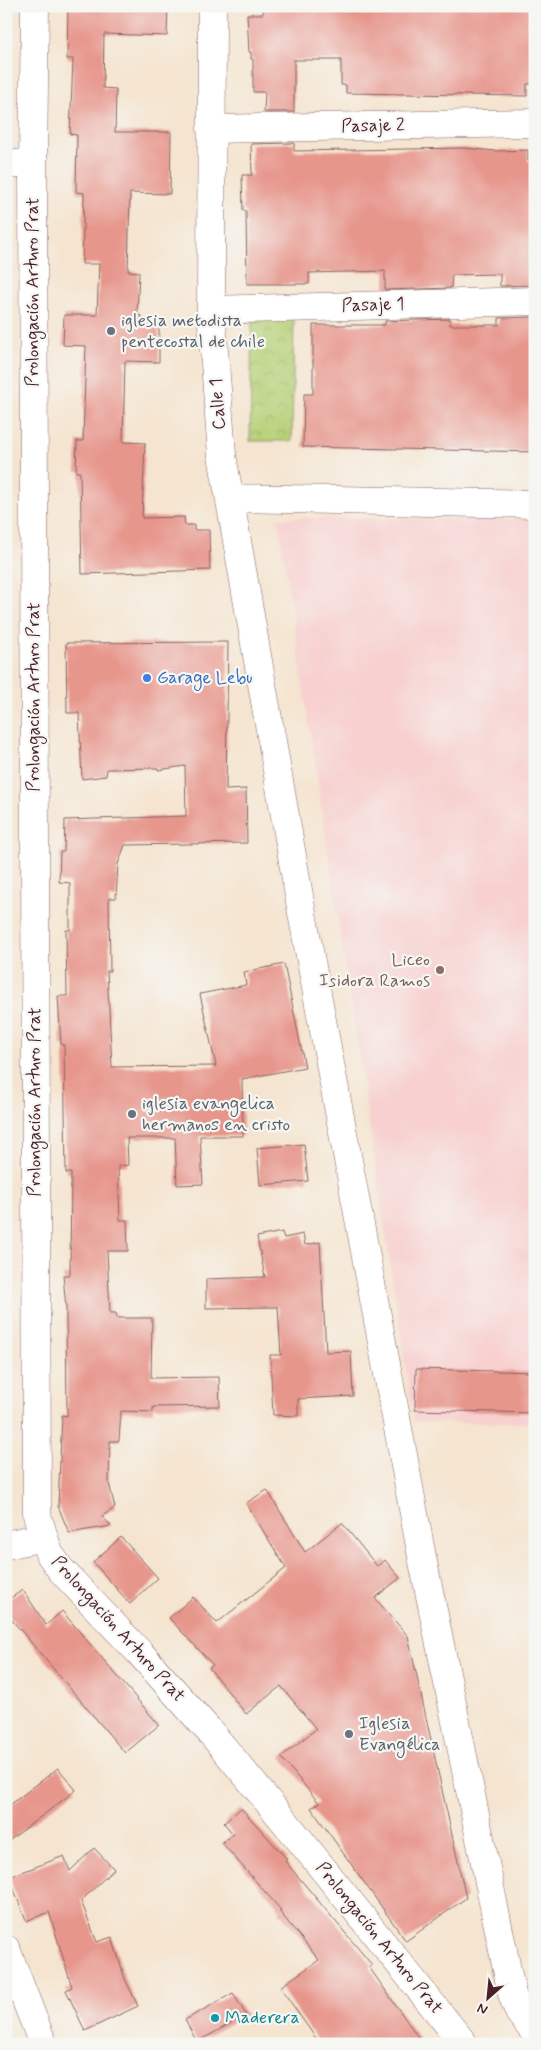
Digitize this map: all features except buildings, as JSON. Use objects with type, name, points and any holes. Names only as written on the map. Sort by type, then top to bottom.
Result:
[{"type":"street","name":"Prolongación Arturo Prat","points":[[35,6],[33,164],[37,1514],[49,1553],[61,1570],[139,1652],[212,1734],[296,1834],[464,2044]]},
{"type":"street","name":"Calle 1","points":[[212,6],[211,310],[222,455],[302,913],[422,1557],[512,1994],[519,2012],[535,2033]]},
{"type":"street","name":"Pasaje 2","points":[[211,129],[535,122]]},
{"type":"street","points":[[6,164],[33,164]]},
{"type":"street","name":"Pasaje 1","points":[[211,310],[535,301]]},
{"type":"street","points":[[230,498],[535,504]]},
{"type":"street","points":[[6,1545],[43,1538]]},
{"type":"street","points":[[6,1949],[43,2044]]},
{"type":"shaded area","name":"Liceo Isidora Ramos","points":[[278,518],[535,519],[535,1423],[414,1422]]},
{"type":"green space","points":[[252,315],[294,316],[292,441],[250,441]]},
{"type":"place","name":"iglesia metodista pentecostal de chile","points":[[111,331]]},
{"type":"place","name":"Garage Lebu","points":[[147,678]]},
{"type":"place","name":"Liceo Isidora Ramos","points":[[440,970]]},
{"type":"place","name":"iglesia evangelica hermanos en cristo","points":[[132,1114]]},
{"type":"place","name":"Iglesia Evangélica","points":[[349,1734]]},
{"type":"place","name":"Maderera","points":[[215,2018]]}]
